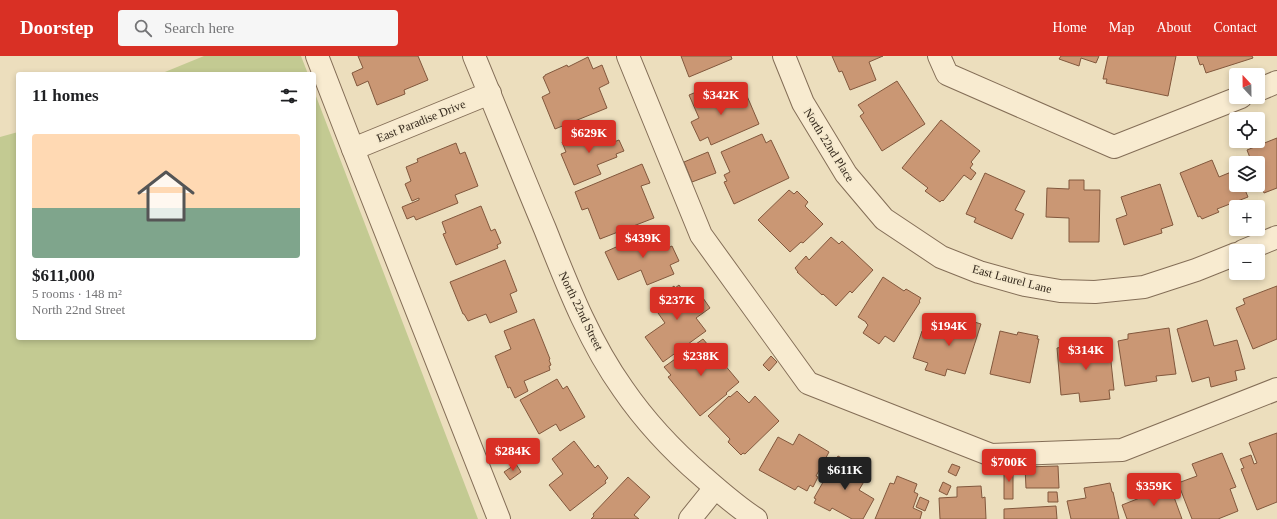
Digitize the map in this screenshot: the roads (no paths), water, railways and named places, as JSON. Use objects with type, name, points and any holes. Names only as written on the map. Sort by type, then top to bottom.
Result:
[{"type":"street","points":[[317,56],[499,519]]},
{"type":"street","name":"North 22nd Street","points":[[474,56],[569,290],[592,339],[622,388],[646,420],[679,456],[715,488],[746,513],[756,519]]},
{"type":"street","points":[[628,56],[701,235],[808,383],[991,455],[1122,450],[1277,390]]},
{"type":"street","name":"North 22nd Place","points":[[784,56],[803,103],[846,174],[884,219],[910,236]]},
{"type":"street","points":[[939,56],[947,74],[1114,147],[1229,102]]},
{"type":"street","points":[[1265,87],[1277,82]]},
{"type":"street","name":"East Paradise Drive","points":[[353,149],[490,94]]},
{"type":"street","name":"East Laurel Lane","points":[[910,236],[941,257],[979,272],[1025,285],[1060,291],[1096,292],[1144,287],[1196,270],[1229,257]]},
{"type":"street","points":[[1261,244],[1277,238]]},
{"type":"street","points":[[690,519],[715,488]]}]
